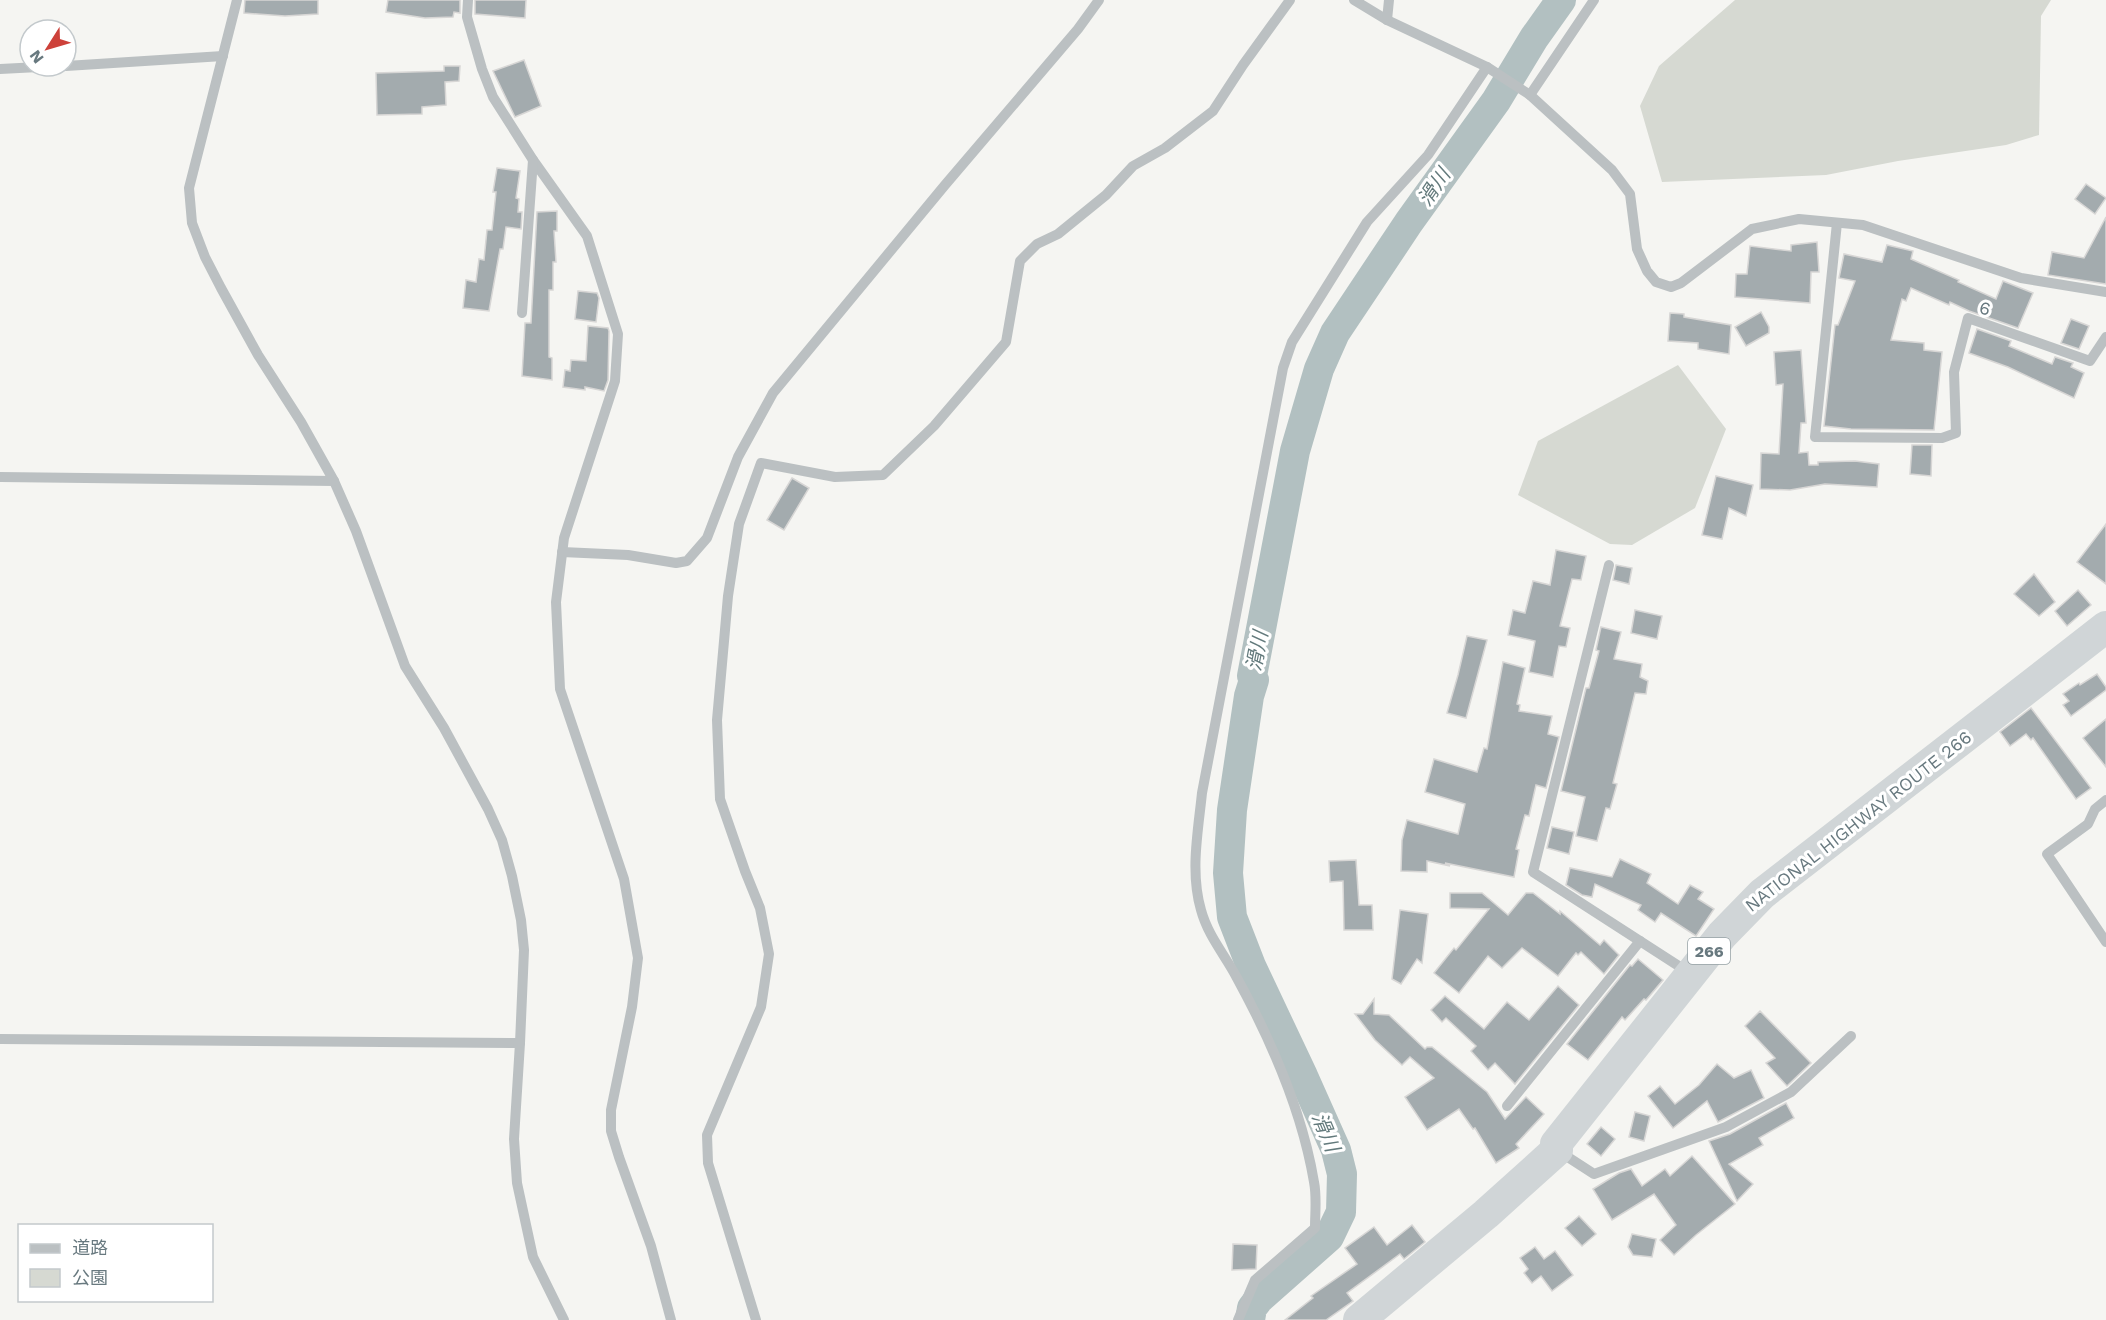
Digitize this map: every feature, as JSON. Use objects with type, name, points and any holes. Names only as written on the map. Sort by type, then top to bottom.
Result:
[{"type":"highway","name":"NATIONAL HIGHWAY ROUTE 266","points":[[1359,1320],[1486,1214],[1557,1150],[1556,1144],[1691,974],[1734,921],[1762,894],[2106,627]]},
{"type":"street","points":[[237,0],[189,188],[192,223],[205,257],[258,355],[301,422],[334,481],[356,531],[405,666],[444,728],[488,809],[502,840],[512,876],[524,950],[514,1139],[517,1183],[533,1257],[564,1320]]},
{"type":"street","points":[[468,0],[467,17],[482,69],[493,97],[533,160],[587,236],[618,334],[615,381],[564,538],[556,602],[560,689],[624,879],[638,958],[632,1007],[612,1110],[611,1131],[651,1246],[671,1320]]},
{"type":"street","points":[[562,552],[628,555],[676,563],[687,561],[707,538],[738,457],[773,393],[1099,0]]},
{"type":"street","points":[[756,1320],[708,1163],[707,1135],[761,1007],[769,954],[760,908],[720,799],[717,720],[728,596],[739,524],[760,463],[835,477],[883,475],[934,426],[1006,342],[1020,261],[1037,244],[1058,234],[1106,195],[1133,166],[1165,148],[1213,111],[1290,0]]},
{"type":"street","points":[[1354,0],[1387,20],[1487,68],[1530,94],[1612,170],[1630,194],[1637,249],[1647,271],[1656,282],[1671,287],[1681,283],[1752,229],[1799,219],[1863,225],[2021,278],[2106,292]]},
{"type":"street","points":[[1387,20],[1389,0]]},
{"type":"street","points":[[1530,94],[1594,0]]},
{"type":"street","points":[[78,65],[224,56]]},
{"type":"street","points":[[0,69],[18,68]]},
{"type":"street","points":[[1238,1320],[1255,1280],[1315,1228],[1315,1184],[1299,1115],[1260,1023],[1236,976],[1212,939],[1201,912],[1195,881],[1202,793],[1283,368],[1292,342],[1367,222],[1428,155],[1487,68]]},
{"type":"street","points":[[522,313],[533,160]]},
{"type":"street","name":"6","points":[[1838,223],[1815,437],[1942,438],[1956,433],[1954,372],[1968,318],[2090,361],[2106,337]]},
{"type":"street","points":[[0,477],[334,481]]},
{"type":"street","points":[[1609,565],[1533,872],[1691,974]]},
{"type":"street","points":[[2106,800],[2096,808],[2088,824],[2047,854],[2106,942]]},
{"type":"street","points":[[1507,1106],[1640,941]]},
{"type":"street","points":[[1557,1150],[1594,1174],[1726,1127],[1791,1092],[1851,1036]]},
{"type":"street","points":[[0,1040],[520,1043]]},
{"type":"green space","points":[[1735,0],[2051,0],[2041,16],[2039,135],[2006,145],[1898,161],[1826,175],[1662,182],[1640,106],[1659,66]]},
{"type":"green space","points":[[1678,365],[1726,429],[1695,508],[1632,545],[1610,544],[1518,495],[1538,441]]},
{"type":"building","points":[[245,0],[318,0],[318,14],[285,16],[244,13]]},
{"type":"building","points":[[388,0],[460,0],[460,13],[454,12],[453,17],[425,18],[386,12]]},
{"type":"building","points":[[475,0],[526,0],[525,18],[475,14]]},
{"type":"building","points":[[524,60],[541,106],[515,117],[493,71]]},
{"type":"building","points":[[444,66],[460,66],[459,81],[445,82],[446,105],[422,107],[422,114],[377,115],[376,73],[444,71]]},
{"type":"building","points":[[497,168],[520,171],[516,198],[519,199],[518,212],[522,212],[521,229],[506,227],[489,311],[463,308],[466,280],[476,282],[479,259],[484,260],[487,230],[492,230],[496,192],[493,192]]},
{"type":"building","points":[[2086,184],[2106,198],[2095,214],[2075,199]]},
{"type":"building","points":[[557,211],[557,231],[554,231],[556,262],[553,262],[553,290],[549,290],[549,357],[552,358],[552,380],[522,376],[525,323],[531,323],[537,212]]},
{"type":"building","points":[[2106,217],[2106,284],[2048,275],[2052,252],[2084,258]]},
{"type":"building","points":[[1817,242],[1819,272],[1811,272],[1810,303],[1735,297],[1736,274],[1747,274],[1750,246],[1791,251],[1791,245]]},
{"type":"building","points":[[1887,245],[1913,251],[1911,259],[1996,299],[2003,281],[2033,293],[2018,328],[1950,302],[1949,305],[1911,288],[1906,301],[1902,299],[1891,340],[1924,343],[1924,350],[1942,352],[1934,430],[1851,429],[1824,426],[1835,325],[1838,325],[1855,281],[1839,278],[1844,254],[1882,262]]},
{"type":"building","points":[[578,291],[597,293],[599,298],[596,322],[575,319]]},
{"type":"building","points":[[1761,312],[1769,327],[1769,333],[1746,346],[1735,327]]},
{"type":"building","points":[[1670,313],[1731,325],[1729,354],[1698,349],[1698,343],[1668,341]]},
{"type":"building","points":[[2071,319],[2089,326],[2079,349],[2061,343]]},
{"type":"building","points":[[588,326],[608,328],[609,331],[608,380],[604,391],[585,387],[585,390],[563,387],[565,370],[570,371],[571,360],[586,361]]},
{"type":"building","points":[[1977,329],[2011,341],[2009,346],[2052,364],[2055,357],[2073,363],[2071,367],[2084,373],[2074,398],[2008,367],[1969,353]]},
{"type":"building","points":[[1801,350],[1806,423],[1801,423],[1799,453],[1808,452],[1809,465],[1818,465],[1818,462],[1855,461],[1879,464],[1877,487],[1825,484],[1790,490],[1760,489],[1761,453],[1779,454],[1783,384],[1776,385],[1774,352]]},
{"type":"building","points":[[1912,445],[1932,445],[1931,476],[1910,474]]},
{"type":"building","points":[[1716,476],[1753,485],[1746,516],[1729,508],[1722,539],[1702,535]]},
{"type":"building","points":[[792,478],[809,488],[784,530],[767,520]]},
{"type":"building","points":[[2106,524],[2106,584],[2077,562]]},
{"type":"building","points":[[1556,550],[1586,556],[1581,580],[1572,579],[1560,626],[1570,628],[1566,647],[1559,646],[1553,677],[1529,672],[1535,641],[1508,635],[1513,610],[1525,613],[1533,581],[1550,585]]},
{"type":"building","points":[[1616,565],[1632,568],[1629,584],[1613,580]]},
{"type":"building","points":[[2034,574],[2055,602],[2039,616],[2014,594]]},
{"type":"building","points":[[2078,590],[2091,605],[2067,626],[2055,611]]},
{"type":"building","points":[[1635,610],[1662,616],[1657,639],[1631,633]]},
{"type":"building","points":[[1601,627],[1621,632],[1614,659],[1642,664],[1640,677],[1648,681],[1646,694],[1635,693],[1613,783],[1617,784],[1610,809],[1606,808],[1597,841],[1576,836],[1585,797],[1561,791],[1586,688],[1589,688],[1599,651],[1596,650]]},
{"type":"building","points":[[1467,636],[1487,640],[1466,718],[1447,713]]},
{"type":"building","points":[[1503,662],[1525,668],[1517,704],[1520,705],[1519,711],[1552,716],[1548,734],[1559,737],[1546,788],[1536,785],[1529,816],[1525,815],[1516,849],[1519,850],[1514,877],[1427,861],[1427,872],[1401,871],[1402,840],[1407,820],[1458,834],[1465,804],[1425,792],[1434,759],[1477,772],[1484,748],[1487,749]]},
{"type":"building","points":[[2097,674],[2106,690],[2071,716],[2063,705],[2069,701],[2063,694]]},
{"type":"building","points":[[2031,708],[2091,788],[2076,799],[2033,738],[2031,740],[2026,734],[2010,746],[2000,732]]},
{"type":"building","points":[[2106,719],[2106,767],[2083,738]]},
{"type":"building","points":[[1552,827],[1574,832],[1569,854],[1547,848]]},
{"type":"building","points":[[1620,859],[1651,874],[1647,883],[1678,904],[1690,885],[1703,892],[1698,899],[1714,909],[1696,936],[1661,913],[1655,922],[1638,910],[1641,905],[1595,884],[1592,897],[1582,895],[1566,885],[1570,868],[1612,877]]},
{"type":"building","points":[[1356,860],[1359,905],[1372,905],[1373,930],[1344,930],[1343,881],[1330,882],[1329,861]]},
{"type":"building","points":[[1450,893],[1482,893],[1508,915],[1526,893],[1533,893],[1560,914],[1560,911],[1600,945],[1604,940],[1619,955],[1604,974],[1581,952],[1578,955],[1576,953],[1558,976],[1522,948],[1502,968],[1488,956],[1459,993],[1434,973],[1489,909],[1450,908]]},
{"type":"building","points":[[1400,910],[1428,914],[1422,963],[1417,959],[1401,984],[1392,979]]},
{"type":"building","points":[[1638,959],[1663,980],[1625,1020],[1622,1017],[1588,1060],[1567,1044],[1630,965],[1632,966]]},
{"type":"building","points":[[1558,986],[1579,1005],[1515,1084],[1495,1063],[1488,1070],[1471,1051],[1476,1046],[1446,1018],[1442,1022],[1431,1010],[1445,996],[1484,1029],[1507,1002],[1529,1020]]},
{"type":"building","points":[[1374,999],[1374,1014],[1389,1015],[1425,1049],[1432,1047],[1487,1092],[1505,1119],[1526,1097],[1544,1114],[1516,1144],[1519,1148],[1496,1163],[1475,1128],[1473,1129],[1459,1109],[1427,1130],[1405,1097],[1434,1078],[1410,1057],[1402,1065],[1375,1040],[1355,1014],[1363,1014]]},
{"type":"building","points":[[1760,1011],[1811,1063],[1787,1086],[1766,1063],[1775,1058],[1745,1026]]},
{"type":"building","points":[[1717,1064],[1734,1078],[1751,1070],[1764,1098],[1718,1122],[1707,1101],[1673,1128],[1648,1096],[1660,1086],[1675,1104],[1699,1085]]},
{"type":"building","points":[[1786,1103],[1794,1118],[1759,1138],[1763,1145],[1729,1164],[1753,1184],[1737,1201],[1709,1141],[1730,1134]]},
{"type":"building","points":[[1635,1112],[1650,1116],[1644,1141],[1629,1137]]},
{"type":"building","points":[[1601,1127],[1615,1139],[1601,1156],[1587,1144]]},
{"type":"building","points":[[1692,1156],[1735,1204],[1674,1255],[1660,1240],[1676,1225],[1654,1194],[1612,1220],[1593,1189],[1619,1173],[1631,1169],[1642,1186],[1665,1169],[1670,1176]]},
{"type":"building","points":[[1579,1216],[1596,1234],[1582,1246],[1565,1228]]},
{"type":"building","points":[[1412,1225],[1425,1242],[1404,1259],[1400,1254],[1347,1293],[1353,1301],[1326,1320],[1285,1320],[1313,1298],[1311,1296],[1357,1264],[1345,1248],[1374,1227],[1387,1245]]},
{"type":"building","points":[[1632,1234],[1656,1239],[1652,1257],[1633,1255],[1628,1247]]},
{"type":"building","points":[[1233,1244],[1257,1245],[1256,1269],[1232,1270]]},
{"type":"building","points":[[1535,1247],[1544,1259],[1555,1251],[1573,1275],[1552,1291],[1541,1276],[1532,1283],[1524,1273],[1528,1269],[1520,1258]]},
{"type":"waterway","name":"滑川","points":[[1250,1320],[1252,1308],[1259,1299],[1329,1237],[1341,1212],[1342,1174],[1336,1150],[1251,966],[1232,917],[1228,873],[1232,810],[1249,696],[1254,680],[1252,676],[1295,451],[1319,369],[1335,333],[1409,222],[1496,101],[1534,38],[1561,0]]}]
